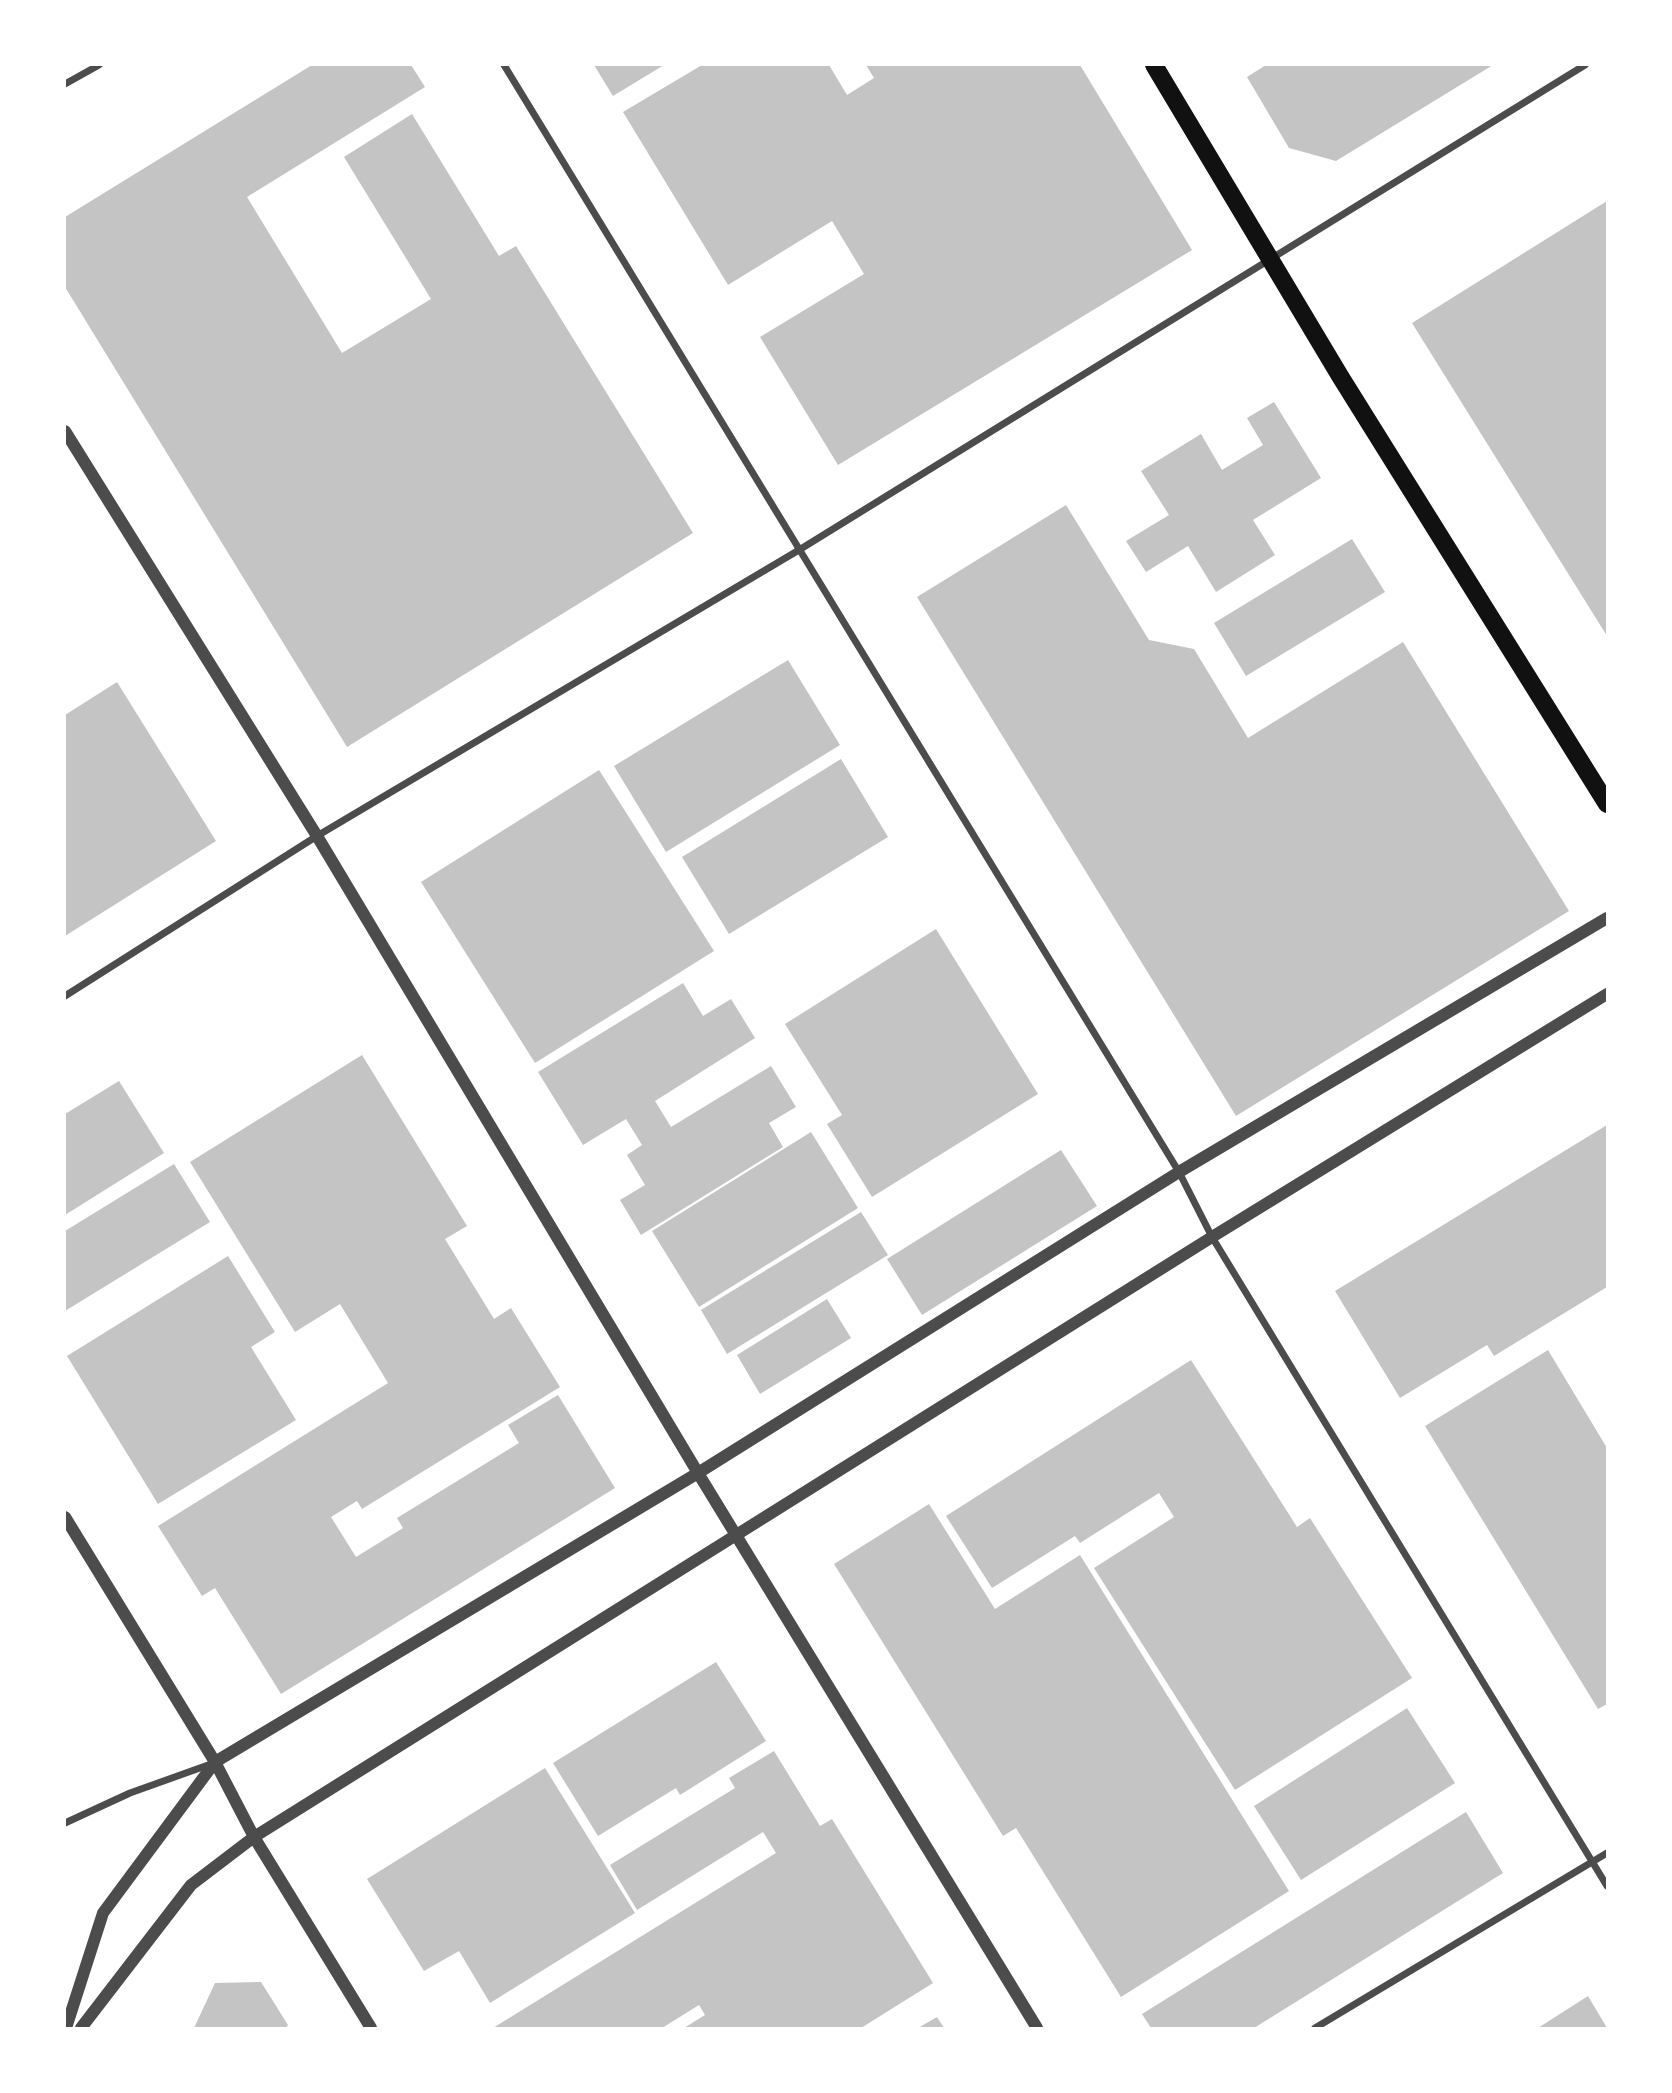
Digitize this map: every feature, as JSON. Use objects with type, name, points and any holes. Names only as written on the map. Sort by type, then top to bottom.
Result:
[{"type":"main road","points":[[1154,65],[1340,376],[1607,804]]},
{"type":"street","points":[[65,84],[99,65]]},
{"type":"street","points":[[504,65],[1179,1172],[1212,1237],[1607,1886]]},
{"type":"street","points":[[65,996],[317,836],[799,550],[1585,65]]},
{"type":"street","points":[[65,431],[317,836],[698,1473],[1037,2028]]},
{"type":"street","points":[[65,1823],[130,1793],[215,1762],[698,1473],[1179,1172],[1607,918]]},
{"type":"street","points":[[81,2028],[191,1885],[254,1837],[1212,1237],[1607,994]]},
{"type":"street","points":[[65,1517],[215,1762],[254,1837],[371,2028]]},
{"type":"street","points":[[66,2028],[103,1913],[215,1762]]},
{"type":"street","points":[[1315,2028],[1607,1853]]},
{"type":"building","points":[[312,65],[411,65],[425,87],[247,197],[342,353],[431,299],[344,157],[412,114],[499,256],[516,246],[693,533],[347,747],[65,287],[65,217]]},
{"type":"building","points":[[594,65],[664,65],[613,96]]},
{"type":"building","points":[[702,65],[829,65],[847,95],[874,78],[866,65],[1080,65],[1192,250],[838,465],[760,337],[864,274],[832,221],[728,285],[623,112]]},
{"type":"building","points":[[1266,65],[1493,65],[1336,161],[1289,148],[1247,77]]},
{"type":"building","points":[[1607,201],[1607,636],[1412,323]]},
{"type":"building","points":[[1274,402],[1321,478],[1253,520],[1275,555],[1216,592],[1188,546],[1146,572],[1126,541],[1169,515],[1141,471],[1201,434],[1222,470],[1263,445],[1247,418]]},
{"type":"building","points":[[1066,505],[1149,640],[1194,649],[1248,738],[1403,642],[1569,911],[1236,1116],[917,597]]},
{"type":"building","points":[[1352,539],[1385,592],[1246,676],[1214,623]]},
{"type":"building","points":[[788,660],[840,745],[666,852],[614,766]]},
{"type":"building","points":[[117,682],[216,841],[65,936],[65,715]]},
{"type":"building","points":[[841,759],[888,837],[729,934],[682,857]]},
{"type":"building","points":[[599,770],[714,951],[535,1063],[421,882]]},
{"type":"building","points":[[936,929],[1038,1094],[872,1197],[827,1124],[842,1115],[785,1024]]},
{"type":"building","points":[[683,983],[703,1016],[731,999],[755,1038],[655,1101],[671,1127],[771,1066],[796,1107],[769,1123],[783,1147],[641,1235],[620,1200],[645,1185],[627,1155],[642,1145],[626,1119],[583,1145],[538,1072]]},
{"type":"building","points":[[362,1055],[467,1226],[445,1239],[494,1319],[511,1308],[560,1387],[362,1509],[357,1501],[331,1517],[356,1557],[403,1528],[397,1518],[519,1443],[508,1425],[558,1395],[615,1488],[281,1694],[215,1588],[202,1596],[158,1526],[388,1383],[340,1304],[295,1332],[190,1162]]},
{"type":"building","points":[[119,1081],[164,1153],[65,1215],[65,1114]]},
{"type":"building","points":[[1607,1125],[1607,1287],[1494,1356],[1487,1345],[1400,1398],[1335,1291]]},
{"type":"building","points":[[811,1132],[858,1208],[699,1307],[652,1231]]},
{"type":"building","points":[[1061,1150],[1097,1206],[922,1315],[887,1259]]},
{"type":"building","points":[[174,1164],[210,1222],[65,1311],[65,1231]]},
{"type":"building","points":[[861,1212],[888,1255],[727,1354],[701,1310]]},
{"type":"building","points":[[228,1256],[275,1332],[251,1347],[296,1420],[158,1504],[67,1356]]},
{"type":"building","points":[[827,1299],[851,1338],[760,1394],[737,1355]]},
{"type":"building","points":[[1548,1350],[1607,1448],[1607,1704],[1598,1709],[1425,1426]]},
{"type":"building","points":[[1191,1360],[1297,1527],[1310,1518],[1412,1678],[1235,1790],[1094,1568],[1174,1517],[1159,1493],[1080,1543],[1075,1536],[992,1588],[946,1516]]},
{"type":"building","points":[[929,1504],[995,1609],[1080,1555],[1289,1891],[1121,1997],[1016,1828],[1003,1836],[834,1564]]},
{"type":"building","points":[[716,1662],[766,1741],[680,1795],[676,1788],[598,1836],[553,1763]]},
{"type":"building","points":[[1407,1708],[1455,1783],[1301,1880],[1254,1806]]},
{"type":"building","points":[[774,1751],[820,1826],[832,1819],[933,1983],[861,2028],[684,2028],[705,2015],[699,2005],[662,2028],[493,2028],[776,1853],[763,1832],[637,1910],[610,1865],[735,1788],[729,1778]]},
{"type":"building","points":[[545,1768],[635,1913],[490,2003],[459,1951],[424,1971],[367,1879]]},
{"type":"building","points":[[1466,1812],[1503,1873],[1254,2028],[1151,2028],[1142,2014]]},
{"type":"building","points":[[261,1982],[288,2025],[286,2028],[194,2028],[215,1983]]},
{"type":"building","points":[[1588,1996],[1607,2028],[1538,2028]]},
{"type":"building","points":[[937,2017],[944,2028],[918,2028]]}]
